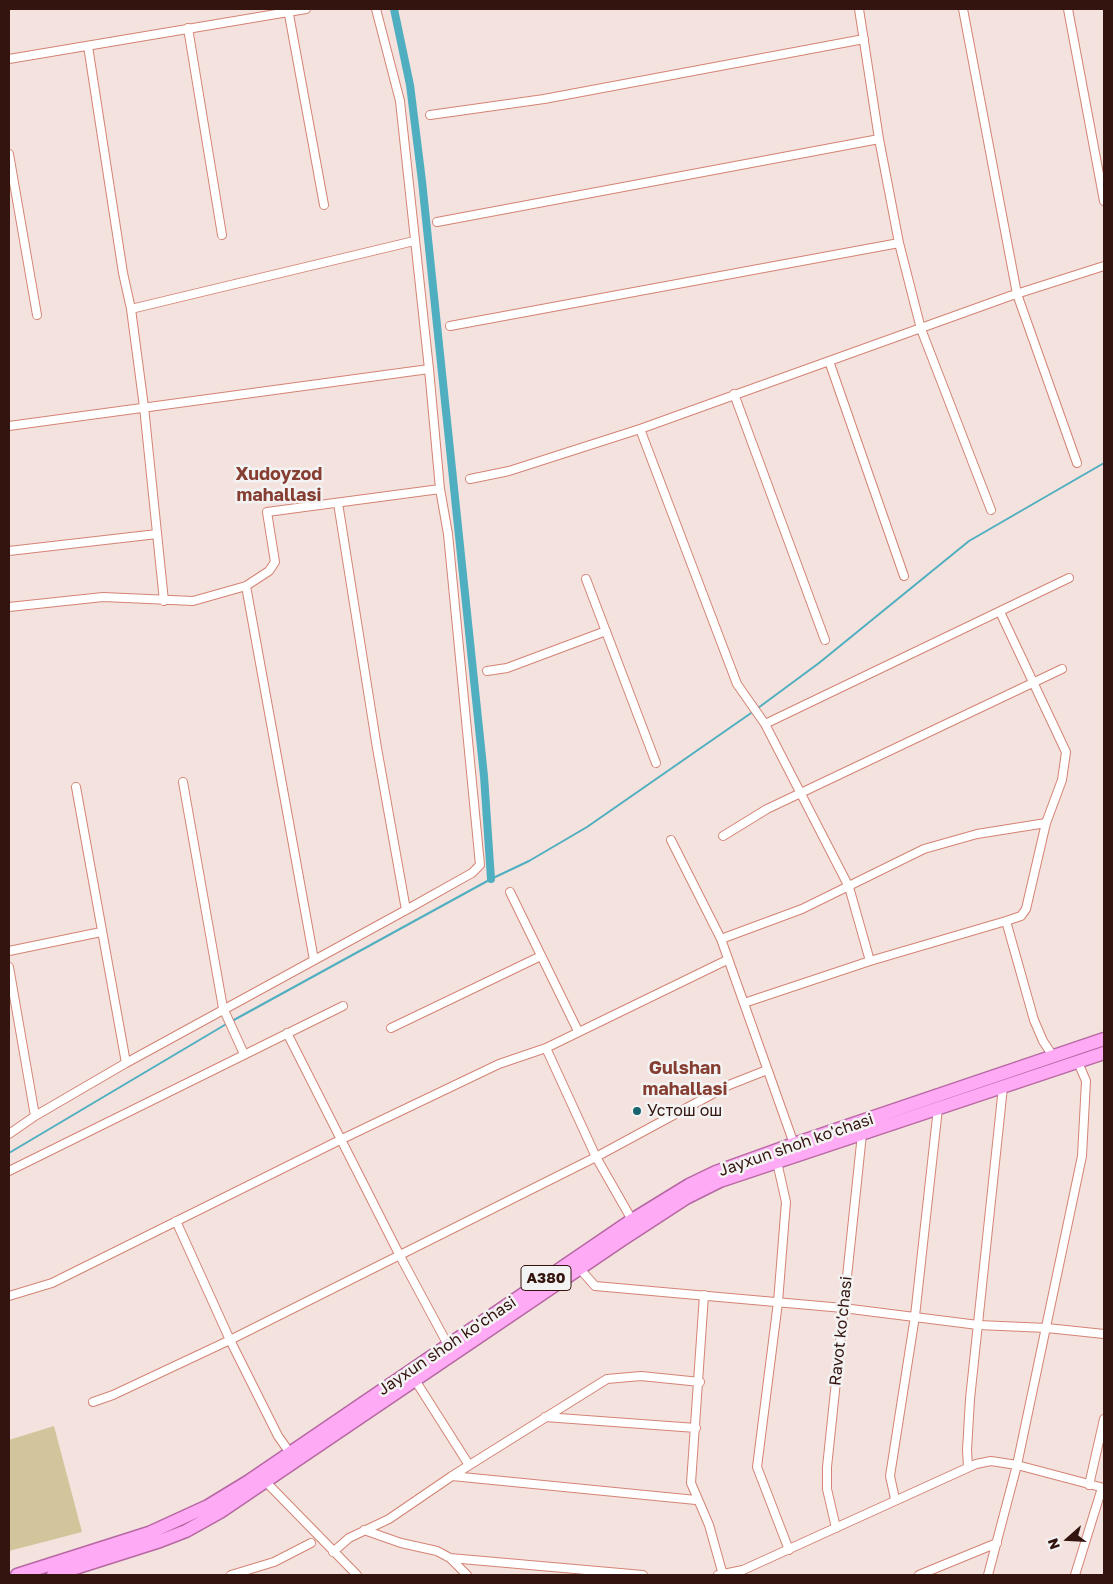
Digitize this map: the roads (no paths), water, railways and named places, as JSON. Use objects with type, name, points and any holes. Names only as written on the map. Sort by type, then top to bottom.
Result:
[{"type":"highway","name":"Jayxun shoh ko'chasi","points":[[17,1575],[149,1533],[178,1521],[249,1481],[632,1220],[716,1172],[1104,1039]]},
{"type":"highway","name":"Jayxun shoh ko'chasi","points":[[53,1575],[186,1531],[220,1512],[686,1198],[720,1181],[1104,1052]]},
{"type":"street","points":[[9,59],[288,10],[306,9]]},
{"type":"street","points":[[9,1134],[35,1116],[126,1063],[224,1012],[472,873],[480,865],[448,534],[440,489],[400,101],[376,9]]},
{"type":"street","points":[[859,9],[879,139],[899,243],[921,329],[991,510]]},
{"type":"street","points":[[963,9],[1017,294],[1077,463]]},
{"type":"street","points":[[1068,9],[1104,201]]},
{"type":"street","points":[[288,10],[324,205]]},
{"type":"street","points":[[188,28],[222,235]]},
{"type":"street","points":[[430,115],[544,99],[864,39]]},
{"type":"street","points":[[88,46],[123,273],[131,309],[144,407],[164,601]]},
{"type":"street","points":[[437,222],[879,139]]},
{"type":"street","points":[[9,154],[37,315]]},
{"type":"street","points":[[131,309],[414,241]]},
{"type":"street","points":[[450,326],[899,243]]},
{"type":"street","points":[[470,479],[509,470],[640,429],[1017,294],[1104,266]]},
{"type":"street","points":[[829,361],[904,576]]},
{"type":"street","points":[[9,426],[429,369]]},
{"type":"street","points":[[734,394],[826,640]]},
{"type":"street","points":[[640,429],[737,684],[765,724],[849,887],[870,962]]},
{"type":"street","points":[[9,607],[103,597],[193,601],[246,586],[269,570],[275,562],[267,512],[440,489]]},
{"type":"street","points":[[338,503],[377,748],[406,910]]},
{"type":"street","points":[[9,551],[157,534]]},
{"type":"street","points":[[765,724],[1069,578]]},
{"type":"street","points":[[586,579],[656,762]]},
{"type":"street","points":[[246,586],[314,960]]},
{"type":"street","points":[[744,1003],[1021,916],[1026,909],[1046,823],[1062,780],[1066,752],[1000,612]]},
{"type":"street","points":[[487,671],[507,668],[606,631]]},
{"type":"street","points":[[724,836],[767,809],[801,792],[1062,669]]},
{"type":"street","points":[[183,782],[224,1012],[244,1054]]},
{"type":"street","points":[[76,788],[126,1063]]},
{"type":"street","points":[[721,940],[802,909],[924,849],[976,834],[1046,823]]},
{"type":"street","points":[[671,840],[721,940],[794,1144]]},
{"type":"street","points":[[510,892],[578,1031]]},
{"type":"street","points":[[1006,921],[1034,1020],[1043,1041],[1053,1056]]},
{"type":"street","points":[[9,951],[101,932]]},
{"type":"street","points":[[391,1028],[541,956]]},
{"type":"street","points":[[9,1296],[52,1283],[340,1140],[499,1064],[546,1048],[727,960]]},
{"type":"street","points":[[9,968],[35,1116]]},
{"type":"street","points":[[9,1172],[343,1006]]},
{"type":"street","points":[[287,1033],[340,1140],[448,1345]]},
{"type":"street","points":[[546,1048],[596,1157],[632,1220]]},
{"type":"street","points":[[988,1575],[1017,1465],[1082,1156],[1086,1081],[1078,1062]]},
{"type":"street","points":[[92,1402],[113,1395],[230,1340],[596,1157],[729,1085],[767,1070]]},
{"type":"street","points":[[968,1467],[970,1399],[1003,1087]]},
{"type":"street","points":[[895,1499],[890,1476],[914,1316],[938,1108]]},
{"type":"street","name":"Ravot ko'chasi","points":[[836,1528],[827,1489],[827,1467],[862,1134]]},
{"type":"street","points":[[777,1162],[786,1202],[778,1302],[757,1467],[789,1550]]},
{"type":"street","points":[[176,1221],[230,1340],[278,1436],[290,1453]]},
{"type":"street","points":[[580,1269],[595,1286],[843,1308],[978,1325],[1047,1328],[1104,1334]]},
{"type":"street","points":[[704,1295],[700,1382],[691,1483],[696,1500],[708,1525],[723,1575]]},
{"type":"street","points":[[333,1552],[349,1538],[389,1519],[469,1465],[607,1379],[640,1376],[700,1382]]},
{"type":"street","points":[[415,1380],[469,1465]]},
{"type":"street","points":[[545,1417],[696,1428]]},
{"type":"street","points":[[1089,1485],[1104,1419]]},
{"type":"street","points":[[718,1575],[743,1570],[895,1499],[968,1467],[991,1461],[1017,1465],[1103,1488],[1075,1575]]},
{"type":"street","points":[[452,1476],[696,1500]]},
{"type":"street","points":[[266,1482],[357,1575]]},
{"type":"street","points":[[364,1530],[401,1543],[437,1551],[450,1558],[467,1575]]},
{"type":"street","points":[[918,1575],[997,1542]]},
{"type":"street","points":[[231,1575],[274,1562],[311,1543]]},
{"type":"street","points":[[450,1558],[642,1575]]},
{"type":"waterway","points":[[394,9],[410,85],[422,181],[484,776],[491,879]]},
{"type":"waterway","points":[[758,708],[819,663],[969,541],[1104,463]]},
{"type":"waterway","points":[[232,1021],[491,879],[529,861],[587,827],[754,711]]},
{"type":"waterway","points":[[9,1153],[228,1023]]},
{"type":"place","name":"Устош ош","points":[[637,1111]]},
{"type":"district","name":"Xudoyzod mahallasi","points":[[279,484]]},
{"type":"district","name":"Gulshan mahallasi","points":[[685,1078]]}]
